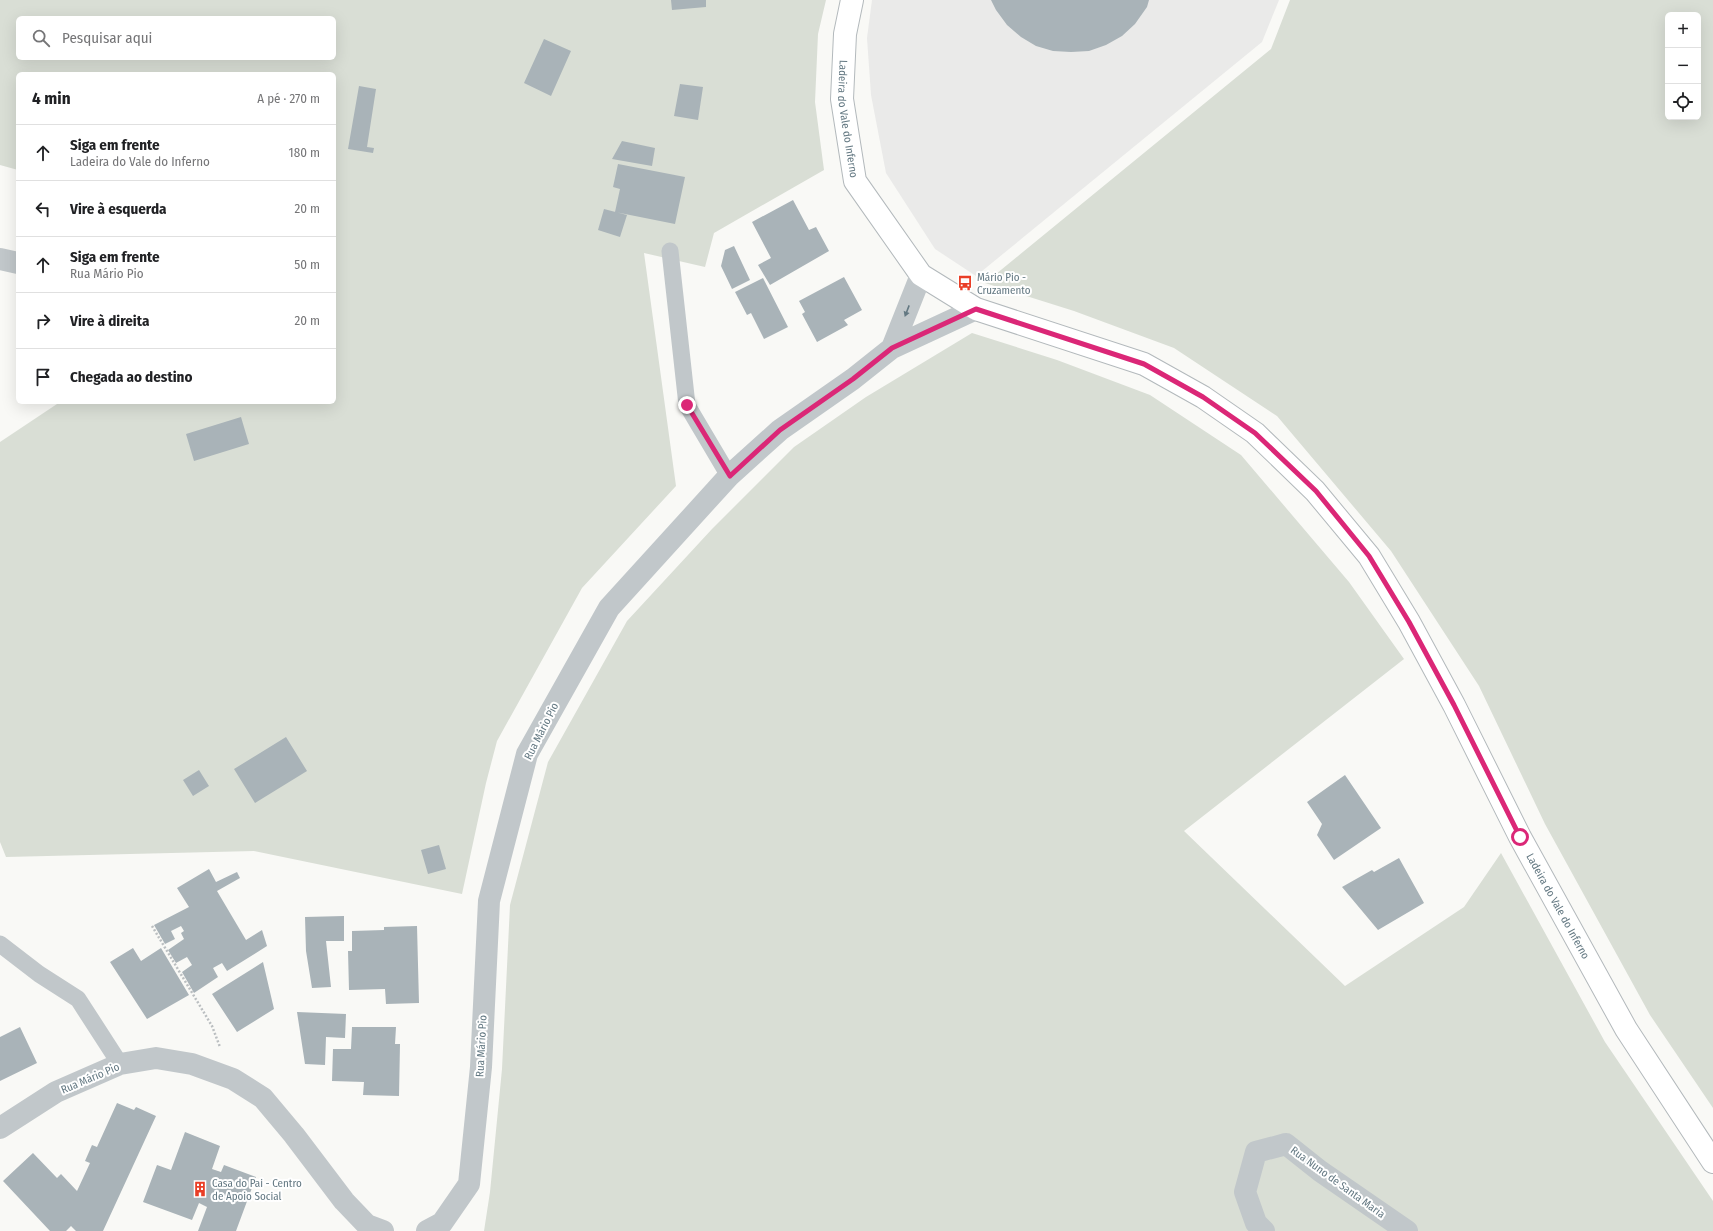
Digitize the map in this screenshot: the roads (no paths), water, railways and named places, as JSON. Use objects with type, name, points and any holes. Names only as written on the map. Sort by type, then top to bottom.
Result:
[{"type":"main road","name":"Ladeira do Vale do Inferno","points":[[852,0],[845,34],[842,98],[855,181],[921,274],[976,309],[1144,364],[1203,397],[1255,433],[1316,491],[1369,556],[1409,622],[1454,705],[1520,837],[1626,1029],[1713,1162]]},
{"type":"street","points":[[0,259],[16,263]]},
{"type":"street","points":[[892,348],[921,274]]},
{"type":"street","name":"Rua Mário Pio","points":[[438,1228],[469,1184],[481,1067],[489,901],[527,754],[609,608],[730,476],[780,430],[853,379],[892,348],[976,309]]},
{"type":"street","name":"Rua Mário Pio","points":[[0,1128],[56,1092],[120,1064],[156,1058],[192,1064],[233,1079],[263,1098],[294,1135],[344,1201],[367,1225],[383,1231]]},
{"type":"street","name":"Rua Nuno de Santa Maria","points":[[1264,1231],[1256,1223],[1245,1192],[1256,1152],[1286,1144],[1320,1172],[1407,1231]]},
{"type":"lane","points":[[670,251],[687,405],[730,476]]},
{"type":"lane","points":[[0,944],[39,974],[78,999],[120,1064]]},
{"type":"place","name":"Mário Pio - Cruzamento","points":[[965,283]]},
{"type":"place","name":"Casa do Pai - Centro de Apoio Social","points":[[200,1189]]}]
